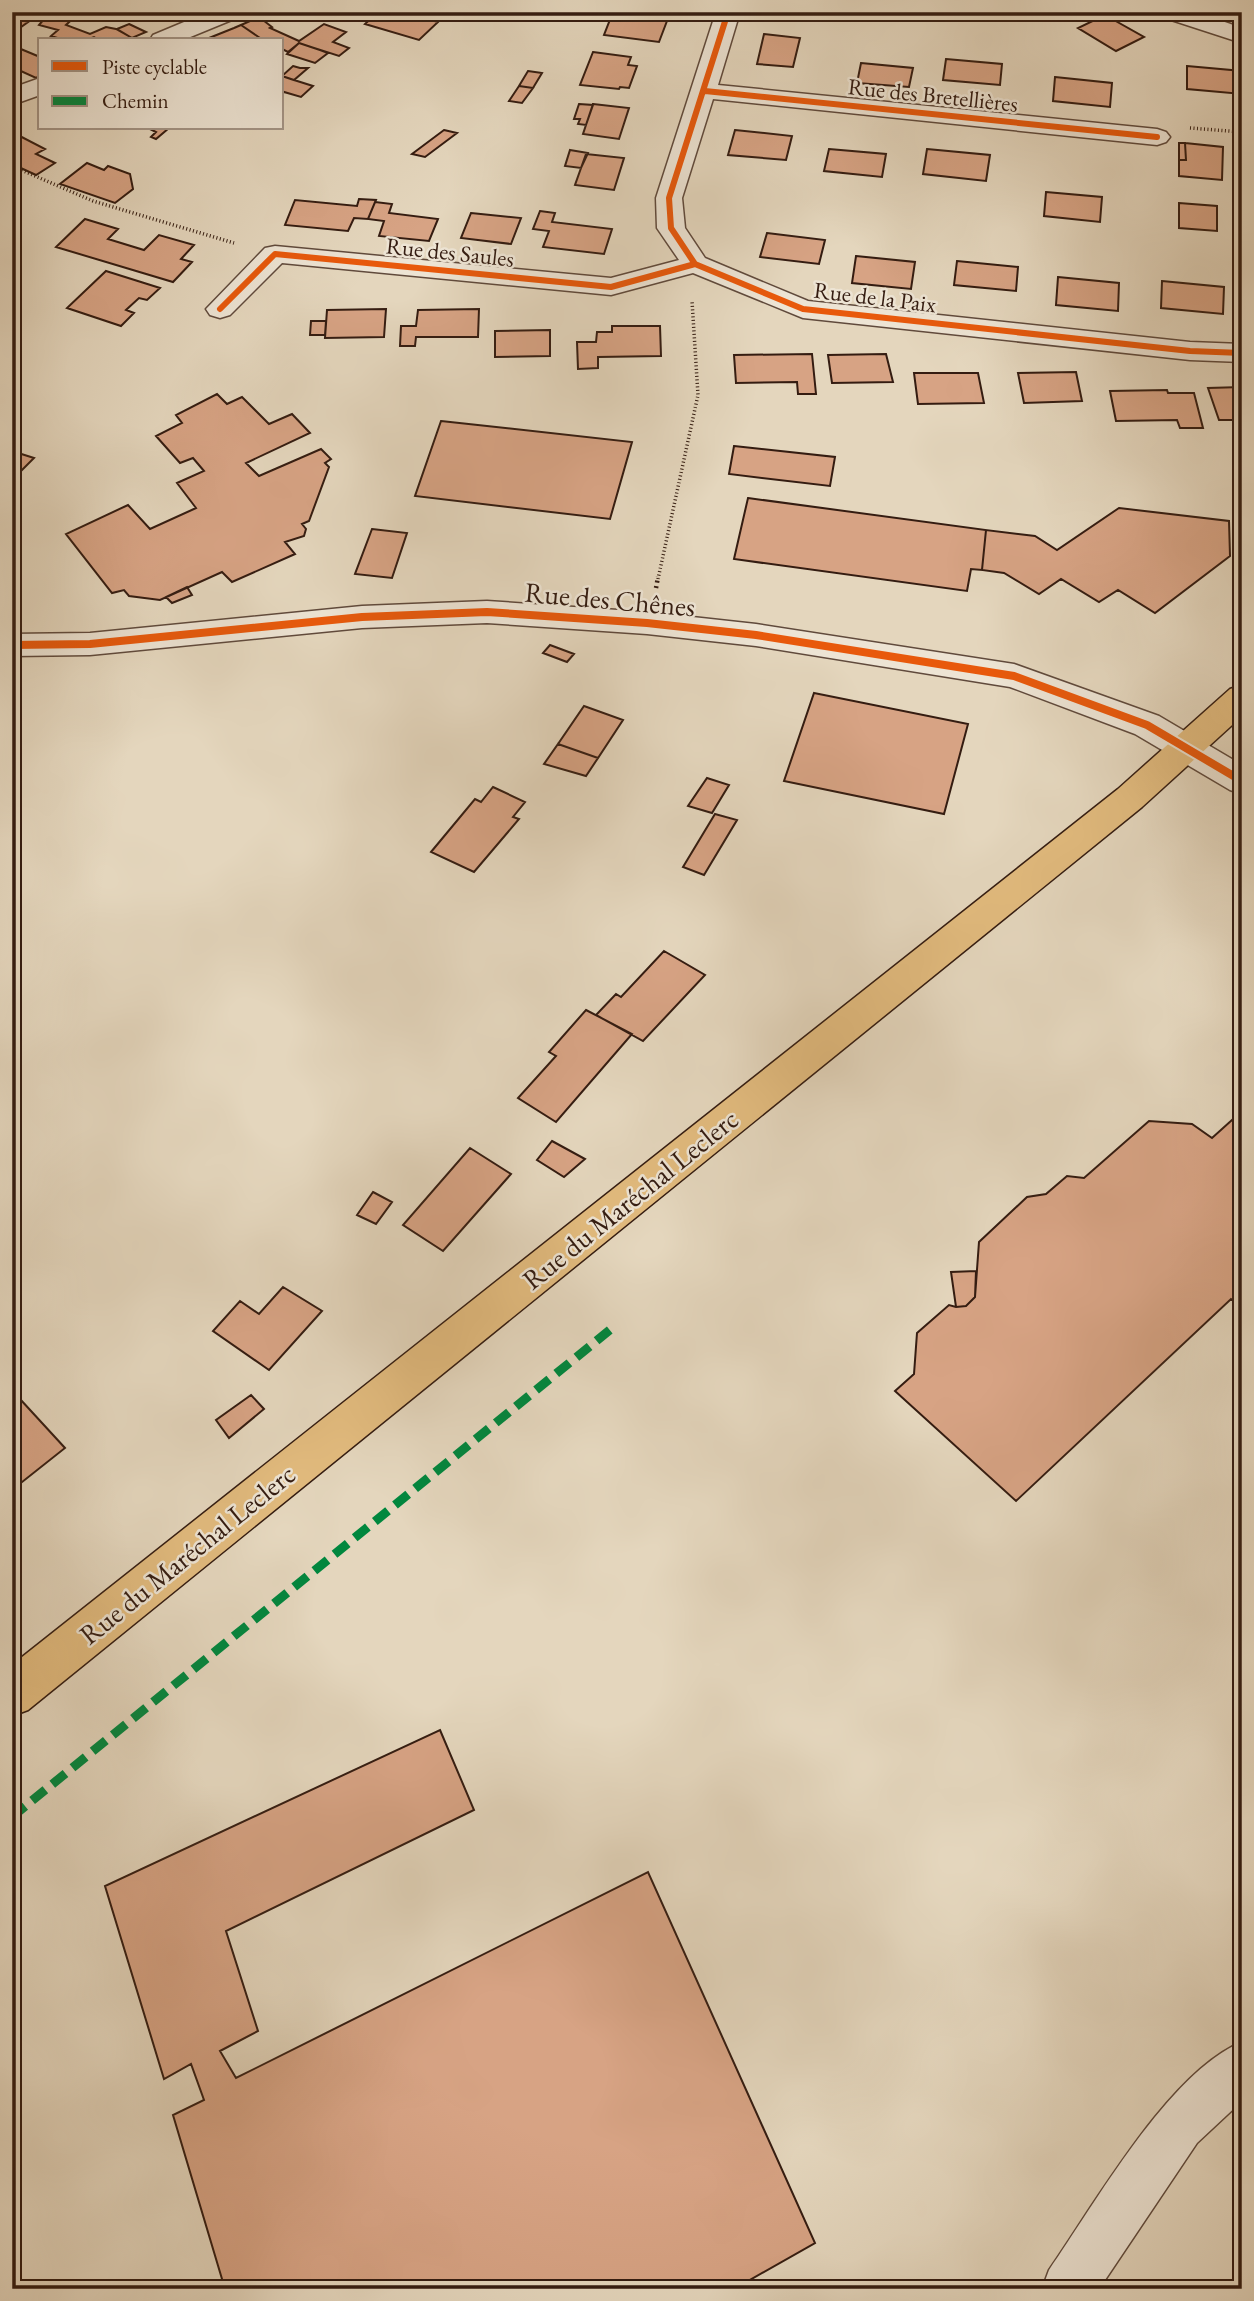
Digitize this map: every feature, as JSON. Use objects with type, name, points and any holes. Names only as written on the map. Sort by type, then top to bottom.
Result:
[{"type":"main road","name":"Rue du Maréchal Leclerc","points":[[12,1694],[1119,807],[1242,697]]},
{"type":"street","points":[[167,38],[230,12]]},
{"type":"street","points":[[695,264],[671,228],[669,198],[729,12]]},
{"type":"street","points":[[1171,12],[1242,36]]},
{"type":"street","points":[[12,97],[38,87]]},
{"type":"street","name":"Rue des Bretellières","points":[[705,91],[1157,137]]},
{"type":"street","points":[[220,309],[275,254]]},
{"type":"street","name":"Rue des Saules","points":[[275,254],[611,287],[695,264]]},
{"type":"street","name":"Rue de la Paix","points":[[695,264],[803,309],[1191,351],[1242,353]]},
{"type":"street","name":"Rue des Chênes","points":[[12,645],[90,644],[219,634],[362,617],[487,611],[647,623],[756,635],[1014,676],[1147,725],[1242,781]]},
{"type":"street","points":[[1068,2289],[1179,2125],[1242,2067]]},
{"type":"path","points":[[1157,137],[1164,126],[1242,132]]},
{"type":"path","points":[[12,166],[56,187],[125,211],[275,254]]},
{"type":"path","points":[[647,623],[698,395],[691,310],[695,264]]},
{"type":"building","points":[[50,12],[80,12],[66,25],[90,34],[106,27],[132,38],[58,38],[51,36],[58,30],[39,25]]},
{"type":"building","points":[[303,12],[329,12],[313,21],[298,16]]},
{"type":"building","points":[[378,12],[404,12],[438,22],[419,40],[365,24]]},
{"type":"building","points":[[613,12],[670,13],[659,42],[604,35]]},
{"type":"building","points":[[1105,15],[1144,37],[1116,51],[1078,28]]},
{"type":"building","points":[[12,17],[28,22],[17,30],[12,29]]},
{"type":"building","points":[[259,17],[272,27],[270,28],[299,41],[324,24],[346,32],[333,42],[349,48],[339,56],[299,43],[288,52],[284,50],[284,38],[260,38],[241,25]]},
{"type":"building","points":[[129,24],[146,32],[132,38],[117,29]]},
{"type":"building","points":[[241,25],[260,38],[209,38]]},
{"type":"building","points":[[764,34],[800,38],[793,67],[757,64]]},
{"type":"building","points":[[299,43],[328,53],[315,63],[287,54]]},
{"type":"building","points":[[16,47],[38,56],[38,77],[12,67],[12,49]]},
{"type":"building","points":[[593,52],[631,57],[628,65],[637,66],[629,88],[580,85]]},
{"type":"building","points":[[946,59],[1002,64],[1000,85],[943,80]]},
{"type":"building","points":[[861,63],[913,68],[909,87],[857,83]]},
{"type":"building","points":[[293,66],[308,68],[294,80],[284,77]]},
{"type":"building","points":[[1187,66],[1242,71],[1242,94],[1187,89]]},
{"type":"building","points":[[528,71],[542,73],[533,88],[519,86]]},
{"type":"building","points":[[284,77],[313,86],[301,97],[284,92]]},
{"type":"building","points":[[1055,77],[1112,83],[1110,107],[1053,101]]},
{"type":"building","points":[[519,86],[533,88],[522,103],[509,101]]},
{"type":"building","points":[[579,104],[593,105],[586,125],[578,124],[580,119],[574,119]]},
{"type":"building","points":[[593,104],[629,108],[619,139],[583,134]]},
{"type":"building","points":[[152,130],[167,130],[156,139],[151,137],[156,132]]},
{"type":"building","points":[[444,130],[457,133],[425,157],[412,154]]},
{"type":"building","points":[[735,130],[792,136],[786,160],[728,155]]},
{"type":"building","points":[[12,132],[45,149],[36,154],[55,163],[36,175],[12,164]]},
{"type":"building","points":[[1179,143],[1185,143],[1186,160],[1179,160]]},
{"type":"building","points":[[1185,143],[1223,147],[1222,180],[1179,176],[1179,160],[1186,160]]},
{"type":"building","points":[[829,149],[886,154],[882,177],[824,171]]},
{"type":"building","points":[[927,149],[990,155],[986,181],[923,174]]},
{"type":"building","points":[[570,150],[588,153],[581,168],[565,166]]},
{"type":"building","points":[[586,154],[624,158],[614,190],[575,185]]},
{"type":"building","points":[[87,163],[104,170],[108,166],[130,174],[133,189],[115,203],[60,184]]},
{"type":"building","points":[[1046,192],[1102,197],[1100,222],[1044,216]]},
{"type":"building","points":[[359,199],[376,200],[368,219],[354,218],[348,231],[285,225],[295,200],[357,206]]},
{"type":"building","points":[[375,202],[392,204],[389,213],[438,219],[429,241],[379,236],[384,221],[368,219]]},
{"type":"building","points":[[1179,203],[1217,206],[1217,231],[1179,228]]},
{"type":"building","points":[[540,211],[555,213],[552,222],[612,229],[604,254],[543,247],[549,231],[533,229]]},
{"type":"building","points":[[471,213],[521,218],[511,244],[461,238]]},
{"type":"building","points":[[85,219],[118,229],[108,239],[144,250],[159,235],[194,245],[181,259],[192,262],[173,282],[56,247]]},
{"type":"building","points":[[767,233],[825,240],[819,264],[760,257]]},
{"type":"building","points":[[856,256],[915,262],[911,289],[852,283]]},
{"type":"building","points":[[957,261],[1018,267],[1016,291],[954,285]]},
{"type":"building","points":[[106,271],[160,288],[147,300],[139,298],[126,310],[134,313],[121,326],[67,308]]},
{"type":"building","points":[[1058,277],[1119,283],[1118,311],[1056,305]]},
{"type":"building","points":[[1162,281],[1224,287],[1223,314],[1161,308]]},
{"type":"building","points":[[386,309],[384,337],[325,338],[327,310]]},
{"type":"building","points":[[479,309],[478,337],[416,337],[415,346],[400,346],[401,326],[416,326],[418,310]]},
{"type":"building","points":[[311,321],[326,321],[325,335],[310,335]]},
{"type":"building","points":[[612,326],[660,326],[661,356],[598,357],[598,368],[578,369],[577,342],[596,342],[597,332],[612,332]]},
{"type":"building","points":[[550,330],[550,356],[495,357],[495,331]]},
{"type":"building","points":[[812,354],[816,394],[798,394],[797,382],[736,383],[734,355]]},
{"type":"building","points":[[886,354],[893,382],[832,383],[828,355]]},
{"type":"building","points":[[1076,372],[1082,401],[1024,403],[1018,373]]},
{"type":"building","points":[[914,373],[978,373],[984,403],[918,404]]},
{"type":"building","points":[[1242,387],[1242,420],[1219,420],[1208,388]]},
{"type":"building","points":[[1167,390],[1168,393],[1194,393],[1203,428],[1180,428],[1177,420],[1116,421],[1110,391]]},
{"type":"building","points":[[217,394],[227,404],[242,397],[269,424],[292,414],[310,433],[246,463],[259,476],[321,449],[331,459],[325,463],[329,467],[309,521],[302,524],[306,529],[304,536],[285,542],[295,554],[232,582],[222,572],[160,600],[129,596],[124,590],[112,593],[66,534],[128,505],[150,529],[196,508],[177,483],[204,471],[193,458],[180,463],[156,436],[182,423],[176,415]]},
{"type":"building","points":[[441,421],[632,442],[610,519],[415,496]]},
{"type":"building","points":[[734,446],[835,457],[830,486],[729,474]]},
{"type":"building","points":[[12,451],[34,458],[12,480]]},
{"type":"building","points":[[748,498],[986,530],[982,570],[971,569],[967,591],[734,559]]},
{"type":"building","points":[[1119,508],[1229,521],[1230,556],[1155,613],[1118,590],[1099,602],[1061,579],[1039,594],[1004,573],[982,570],[986,530],[1035,536],[1057,550]]},
{"type":"building","points":[[372,529],[407,533],[392,578],[355,574]]},
{"type":"building","points":[[187,587],[192,595],[172,603],[166,597]]},
{"type":"building","points":[[550,645],[574,654],[567,662],[543,653]]},
{"type":"building","points":[[814,693],[968,724],[944,814],[784,781]]},
{"type":"building","points":[[584,706],[623,720],[598,758],[558,744]]},
{"type":"building","points":[[558,744],[598,758],[586,776],[544,764]]},
{"type":"building","points":[[707,778],[729,785],[712,813],[688,806]]},
{"type":"building","points":[[493,787],[525,802],[513,817],[519,819],[474,872],[431,852],[475,799],[481,802]]},
{"type":"building","points":[[715,814],[737,820],[704,875],[683,867]]},
{"type":"building","points":[[664,951],[705,975],[643,1041],[596,1015],[616,994],[621,997]]},
{"type":"building","points":[[586,1010],[632,1034],[556,1122],[518,1098],[556,1056],[549,1052]]},
{"type":"building","points":[[1242,1111],[1242,1308],[1231,1299],[1016,1501],[895,1391],[914,1374],[917,1333],[949,1305],[966,1306],[975,1297],[979,1242],[1027,1197],[1046,1194],[1067,1176],[1084,1178],[1149,1121],[1192,1124],[1212,1138]]},
{"type":"building","points":[[552,1141],[585,1159],[564,1177],[537,1160]]},
{"type":"building","points":[[470,1148],[511,1174],[443,1251],[403,1225]]},
{"type":"building","points":[[373,1192],[392,1202],[376,1224],[357,1215]]},
{"type":"building","points":[[976,1271],[975,1297],[966,1306],[956,1307],[951,1272]]},
{"type":"building","points":[[283,1287],[322,1311],[269,1370],[213,1331],[240,1301],[259,1314]]},
{"type":"building","points":[[251,1395],[264,1409],[229,1438],[216,1420]]},
{"type":"building","points":[[20,1399],[65,1448],[12,1490],[12,1405]]},
{"type":"building","points":[[440,1730],[474,1810],[226,1931],[258,2031],[220,2051],[236,2078],[648,1872],[815,2243],[734,2289],[225,2289],[173,2115],[204,2100],[191,2064],[164,2079],[105,1886]]},
{"type":"marked path","points":[[12,1817],[611,1329]]},
{"type":"cycle path","points":[[728,12],[669,198],[671,228],[695,264],[803,309],[1190,351],[1242,353]]},
{"type":"cycle path","points":[[705,91],[1157,137]]},
{"type":"cycle path","points":[[220,309],[275,254],[611,287],[695,264]]},
{"type":"cycle path","points":[[12,645],[90,644],[362,617],[487,612],[647,623],[756,635],[1014,676],[1147,725],[1242,781]]}]
